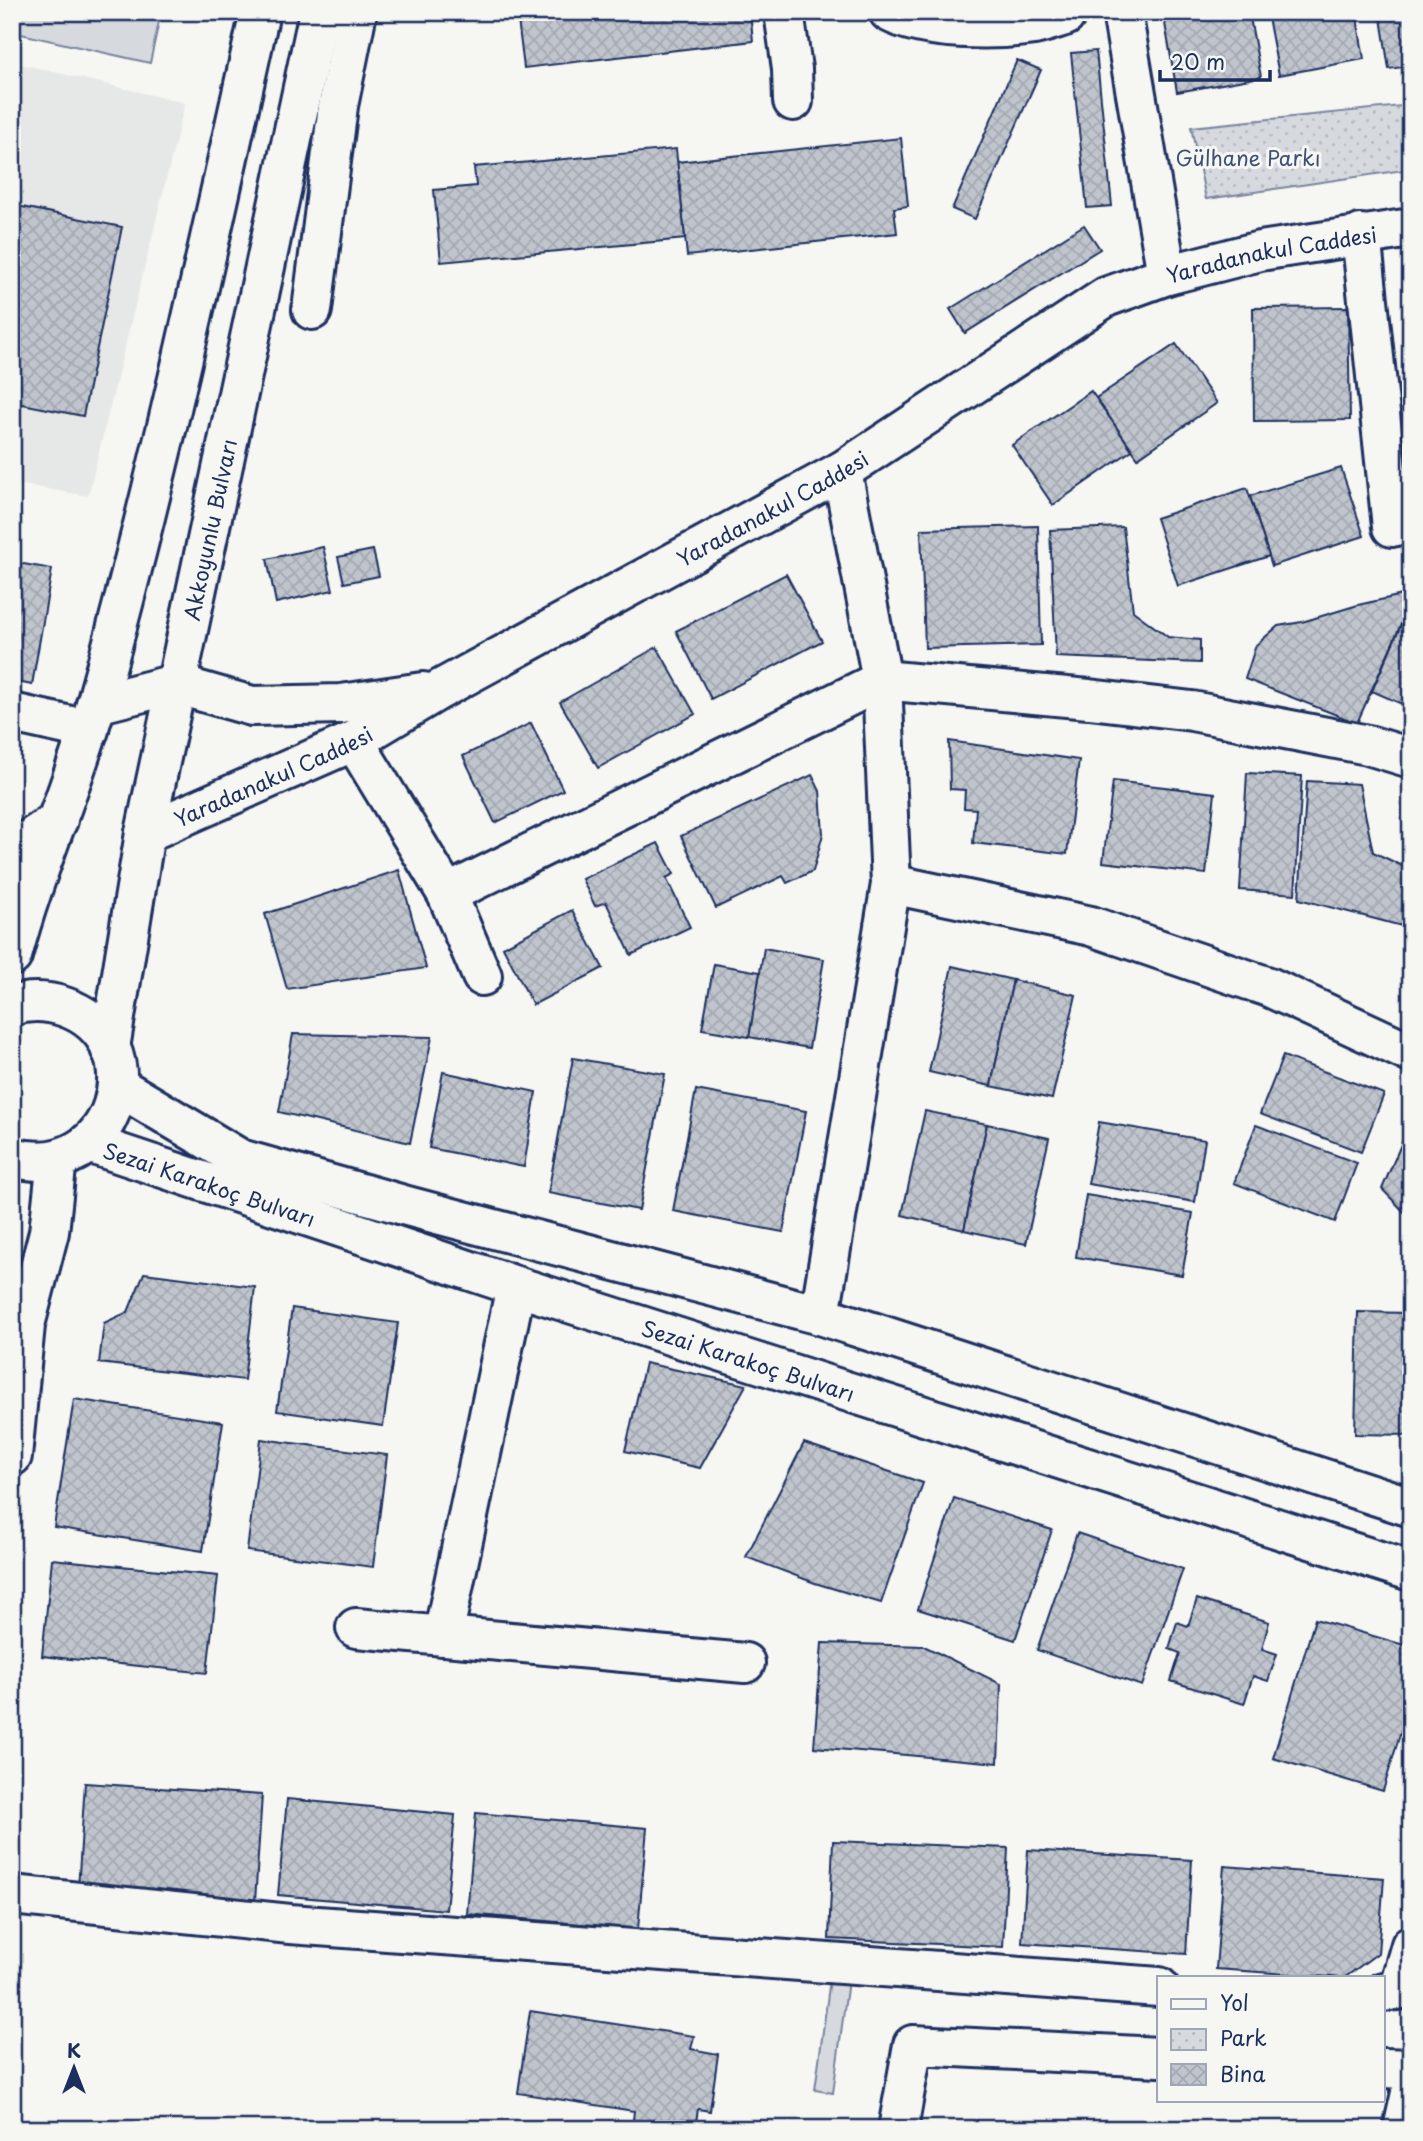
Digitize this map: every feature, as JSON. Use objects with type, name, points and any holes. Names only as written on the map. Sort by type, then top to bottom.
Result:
[{"type":"street","points":[[12,956],[93,717],[162,452],[260,12]]},
{"type":"street","name":"Akkoyunlu Bulvarı","points":[[110,1048],[145,832],[319,12]]},
{"type":"street","points":[[312,310],[338,106],[357,12]]},
{"type":"street","points":[[784,12],[792,69],[793,101]]},
{"type":"street","points":[[889,12],[904,20],[962,29],[1034,25],[1065,16],[1066,12]]},
{"type":"street","points":[[1122,12],[1167,275]]},
{"type":"street","name":"Yaradanakul Caddesi","points":[[145,832],[354,741],[439,690],[842,471],[1106,297],[1167,275],[1260,251],[1411,228]]},
{"type":"street","points":[[1361,234],[1392,527],[1411,522]]},
{"type":"street","points":[[820,1315],[891,884],[882,680],[842,471]]},
{"type":"street","points":[[447,894],[882,680],[1192,711],[1368,745],[1411,758]]},
{"type":"street","points":[[12,713],[93,717],[175,684],[251,706],[341,704],[439,690]]},
{"type":"street","points":[[354,741],[447,894],[482,976]]},
{"type":"street","points":[[12,850],[58,820]]},
{"type":"street","points":[[891,884],[1091,926],[1269,987],[1411,1053]]},
{"type":"street","points":[[12,1006],[49,1002],[74,1011],[96,1027],[110,1048],[118,1086],[114,1104],[102,1129],[73,1151],[29,1162],[12,1157]]},
{"type":"street","name":"Sezai Karakoç Bulvarı","points":[[118,1086],[240,1159],[820,1315],[1411,1507]]},
{"type":"street","points":[[12,1456],[25,1325],[73,1151]]},
{"type":"street","name":"Sezai Karakoç Bulvarı","points":[[73,1151],[516,1286],[1411,1571]]},
{"type":"street","points":[[443,1636],[516,1286]]},
{"type":"street","points":[[356,1628],[745,1663]]},
{"type":"street","points":[[12,1895],[290,1924],[1157,1987]]},
{"type":"street","points":[[1384,1992],[1398,1990],[1411,1945]]},
{"type":"street","points":[[898,2129],[913,2045],[1157,2057]]},
{"type":"street","points":[[1384,2068],[1411,2069]]},
{"type":"street","points":[[1403,2129],[1411,2093]]},
{"type":"shaded area","points":[[12,62],[185,103],[88,496],[12,483]]},
{"type":"green space","points":[[12,12],[161,12],[150,63],[12,32]]},
{"type":"green space","name":"Gülhane Parkı","points":[[1411,105],[1411,169],[1206,199],[1191,127]]},
{"type":"green space","points":[[830,1979],[848,1981],[833,2093],[815,2090]]},
{"type":"building","points":[[517,12],[750,12],[753,41],[524,68]]},
{"type":"building","points":[[1163,12],[1249,12],[1261,77],[1177,92]]},
{"type":"building","points":[[1267,12],[1356,12],[1364,59],[1279,75]]},
{"type":"building","points":[[1380,12],[1411,12],[1411,66],[1389,69]]},
{"type":"building","points":[[1096,51],[1112,206],[1087,208],[1071,53]]},
{"type":"building","points":[[1017,60],[1041,70],[975,219],[952,209]]},
{"type":"building","points":[[901,138],[908,206],[894,208],[897,233],[687,256],[677,162]]},
{"type":"building","points":[[676,149],[685,239],[441,262],[434,190],[476,186],[474,167]]},
{"type":"building","points":[[12,205],[122,227],[83,416],[12,402]]},
{"type":"building","points":[[1084,225],[1100,249],[965,333],[950,309]]},
{"type":"building","points":[[1348,307],[1350,420],[1254,421],[1253,308]]},
{"type":"building","points":[[1176,344],[1217,403],[1138,458],[1096,398]]},
{"type":"building","points":[[1091,391],[1132,450],[1053,505],[1012,445]]},
{"type":"building","points":[[1341,468],[1364,536],[1272,566],[1250,496]]},
{"type":"building","points":[[1247,488],[1269,556],[1178,586],[1156,518]]},
{"type":"building","points":[[1038,526],[1041,645],[925,648],[921,529]]},
{"type":"building","points":[[1123,527],[1133,611],[1168,637],[1200,640],[1200,663],[1056,657],[1050,530]]},
{"type":"building","points":[[323,547],[333,590],[276,603],[267,559]]},
{"type":"building","points":[[373,550],[379,576],[344,583],[338,557]]},
{"type":"building","points":[[12,562],[52,569],[32,685],[12,681]]},
{"type":"building","points":[[786,574],[822,641],[711,699],[676,631]]},
{"type":"building","points":[[1411,593],[1411,602],[1357,723],[1245,679],[1256,645],[1278,626]]},
{"type":"building","points":[[1411,602],[1411,708],[1372,691]]},
{"type":"building","points":[[657,647],[695,714],[598,768],[560,702]]},
{"type":"building","points":[[531,723],[563,790],[495,823],[463,756]]},
{"type":"building","points":[[949,741],[1079,760],[1067,854],[973,843],[976,809],[964,808],[965,790],[950,789]]},
{"type":"building","points":[[1247,773],[1302,776],[1295,894],[1240,890]]},
{"type":"building","points":[[812,775],[820,791],[823,834],[813,871],[787,883],[783,876],[716,908],[681,836]]},
{"type":"building","points":[[1113,781],[1215,793],[1206,874],[1103,862]]},
{"type":"building","points":[[1307,781],[1359,784],[1373,852],[1411,870],[1411,902],[1402,926],[1299,899]]},
{"type":"building","points":[[658,843],[674,874],[666,878],[690,927],[631,955],[606,902],[595,906],[582,879]]},
{"type":"building","points":[[399,870],[426,968],[287,989],[265,914]]},
{"type":"building","points":[[572,910],[603,968],[533,1005],[503,947]]},
{"type":"building","points":[[764,948],[824,959],[809,1048],[749,1037]]},
{"type":"building","points":[[714,964],[760,972],[749,1037],[702,1029]]},
{"type":"building","points":[[952,966],[1013,980],[991,1086],[929,1072]]},
{"type":"building","points":[[1013,980],[1076,995],[1052,1099],[991,1086]]},
{"type":"building","points":[[293,1034],[432,1037],[410,1143],[279,1112]]},
{"type":"building","points":[[1283,1056],[1384,1094],[1361,1152],[1260,1114]]},
{"type":"building","points":[[573,1058],[665,1074],[639,1210],[548,1193]]},
{"type":"building","points":[[443,1072],[536,1092],[524,1167],[429,1148]]},
{"type":"building","points":[[696,1090],[806,1111],[783,1232],[673,1211]]},
{"type":"building","points":[[925,1111],[987,1124],[964,1230],[902,1215]]},
{"type":"building","points":[[1411,1121],[1411,1219],[1382,1189]]},
{"type":"building","points":[[1099,1122],[1205,1140],[1195,1202],[1088,1184]]},
{"type":"building","points":[[987,1124],[1049,1138],[1026,1244],[964,1230]]},
{"type":"building","points":[[1256,1125],[1357,1163],[1335,1222],[1234,1183]]},
{"type":"building","points":[[1086,1195],[1193,1213],[1182,1275],[1076,1257]]},
{"type":"building","points":[[144,1273],[255,1287],[244,1380],[99,1363],[104,1323],[128,1312]]},
{"type":"building","points":[[292,1308],[398,1323],[383,1426],[277,1411]]},
{"type":"building","points":[[1358,1312],[1411,1313],[1411,1435],[1355,1434]]},
{"type":"building","points":[[645,1363],[746,1385],[700,1468],[625,1451]]},
{"type":"building","points":[[74,1399],[223,1422],[203,1551],[54,1527]]},
{"type":"building","points":[[261,1439],[387,1455],[373,1567],[247,1551]]},
{"type":"building","points":[[804,1443],[923,1483],[881,1603],[815,1583],[746,1557]]},
{"type":"building","points":[[954,1498],[1052,1530],[1015,1640],[918,1609]]},
{"type":"building","points":[[1077,1533],[1183,1569],[1142,1686],[1037,1650]]},
{"type":"building","points":[[52,1559],[218,1576],[207,1673],[42,1656]]},
{"type":"building","points":[[1197,1599],[1269,1622],[1262,1649],[1277,1654],[1268,1681],[1253,1676],[1244,1704],[1171,1681],[1180,1653],[1169,1649],[1177,1622],[1188,1626]]},
{"type":"building","points":[[1315,1619],[1411,1647],[1411,1697],[1383,1791],[1273,1758]]},
{"type":"building","points":[[822,1643],[924,1646],[1001,1684],[998,1763],[814,1747]]},
{"type":"building","points":[[85,1783],[262,1795],[255,1902],[78,1889]]},
{"type":"building","points":[[287,1799],[455,1815],[446,1910],[278,1895]]},
{"type":"building","points":[[476,1813],[647,1828],[638,1929],[467,1914]]},
{"type":"building","points":[[833,1841],[1008,1848],[1003,1947],[829,1939]]},
{"type":"building","points":[[1028,1850],[1192,1860],[1186,1954],[1022,1943]]},
{"type":"building","points":[[1224,1866],[1384,1878],[1378,1953],[1347,1976],[1216,1969]]},
{"type":"building","points":[[530,2011],[694,2036],[691,2049],[718,2054],[710,2111],[698,2109],[695,2129],[632,2129],[634,2111],[518,2093]]}]
